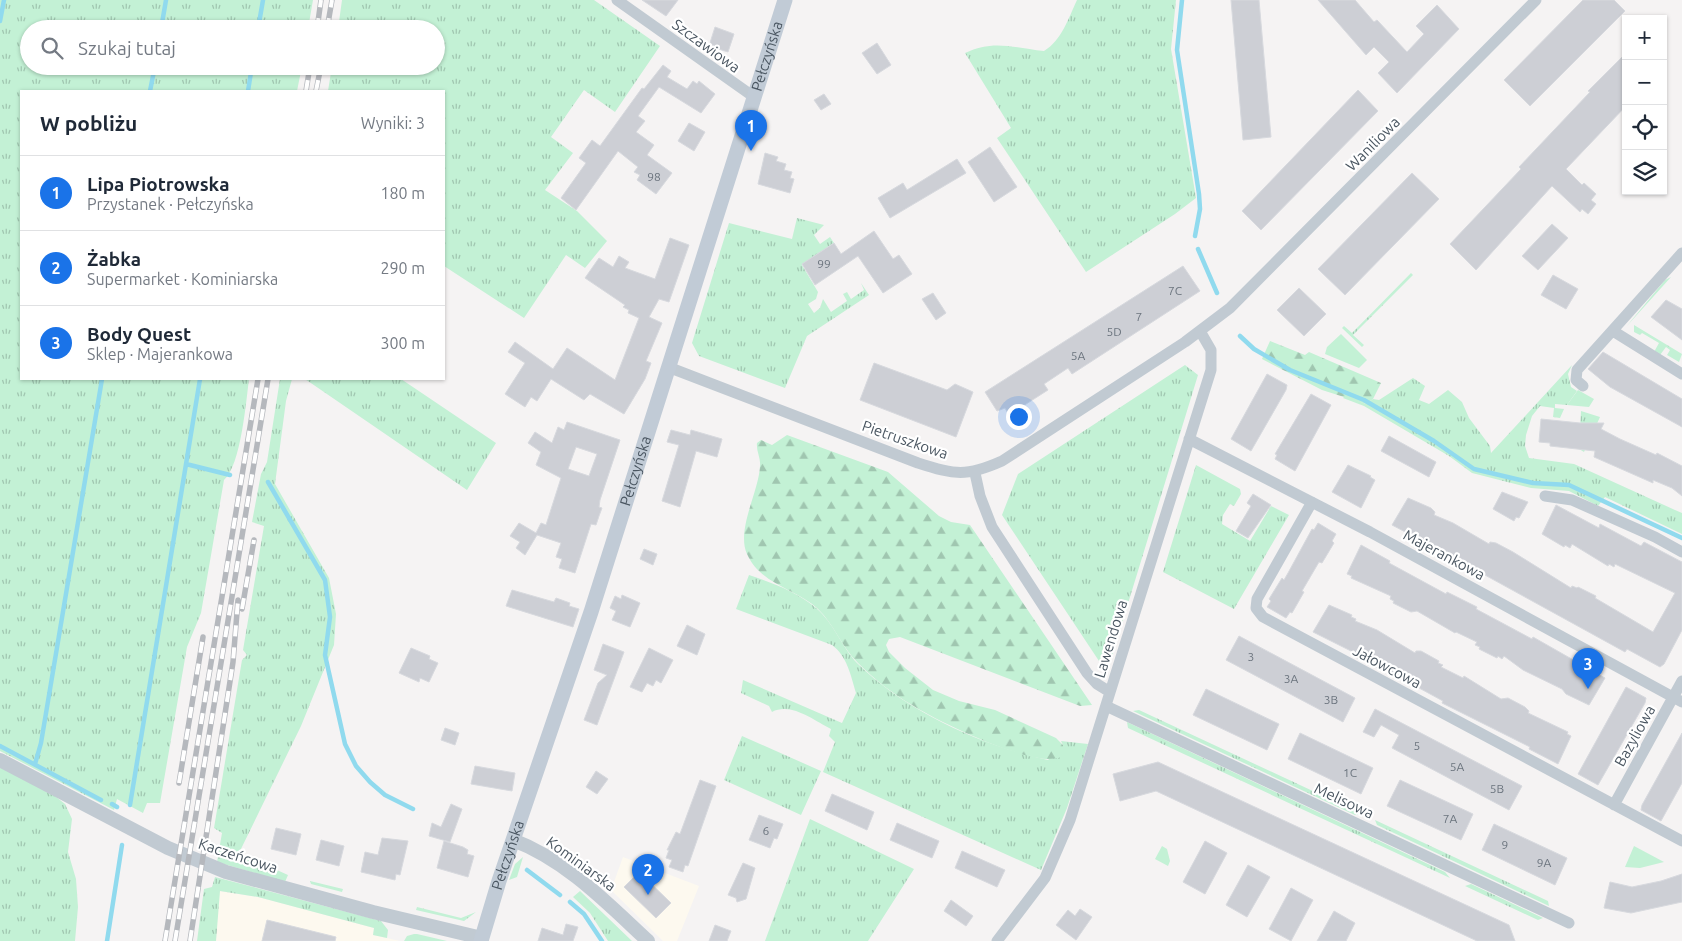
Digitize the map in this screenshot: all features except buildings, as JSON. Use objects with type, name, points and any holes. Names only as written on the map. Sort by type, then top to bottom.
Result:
[{"type":"main road","name":"Pełczyńska","points":[[482,939],[513,840],[591,612],[785,0]]},
{"type":"street","name":"Szczawiowa","points":[[616,0],[754,97]]},
{"type":"street","name":"Waniliowa","points":[[974,473],[1002,461],[1200,331],[1230,308],[1536,0]]},
{"type":"street","points":[[1583,386],[1576,380],[1577,370],[1682,254]]},
{"type":"street","name":"Lawendowa","points":[[997,941],[1045,878],[1054,860],[1106,706],[1212,360],[1211,350],[1200,331]]},
{"type":"street","points":[[1613,331],[1682,374]]},
{"type":"street","name":"Pietruszkowa","points":[[668,367],[918,463],[955,472],[974,473]]},
{"type":"street","name":"Majerankowa","points":[[1189,439],[1312,502],[1678,700]]},
{"type":"street","points":[[974,473],[992,528],[1087,673],[1096,684],[1110,692]]},
{"type":"street","points":[[1545,496],[1572,500],[1655,537],[1682,552]]},
{"type":"street","name":"Jałowcowa","points":[[1312,502],[1258,599],[1256,608],[1263,617],[1614,805]]},
{"type":"street","name":"Bazyliowa","points":[[1614,805],[1678,700],[1682,681]]},
{"type":"street","name":"Melisowa","points":[[1106,706],[1569,923]]},
{"type":"street","name":"Kaczeńcowa","points":[[0,760],[168,848],[226,872],[482,939]]},
{"type":"street","points":[[1614,805],[1682,841]]},
{"type":"street","name":"Kominiarska","points":[[513,840],[539,852],[593,889],[648,941]]},
{"type":"shaded area","points":[[623,857],[699,886],[677,941],[663,941],[611,890]]},
{"type":"shaded area","points":[[219,891],[258,897],[374,928],[373,935],[400,941],[216,941]]},
{"type":"green space","points":[[0,0],[313,0],[310,20],[20,20],[20,75],[300,75],[297,90],[20,90],[20,380],[249,380],[239,448],[230,472],[224,480],[201,613],[187,647],[160,803],[147,803],[143,813],[117,799],[114,810],[0,751]]},
{"type":"green space","points":[[342,0],[594,0],[660,46],[615,112],[584,90],[551,137],[573,153],[545,190],[577,211],[607,241],[585,268],[566,255],[524,318],[445,267],[445,90],[328,90],[331,75],[445,75],[445,20],[339,20]]},
{"type":"green space","points":[[1077,0],[1176,0],[1171,49],[1196,198],[1175,214],[1086,272],[997,138],[1011,128],[965,53],[985,46],[995,45],[1044,51],[1060,35]]},
{"type":"green space","points":[[797,218],[824,225],[814,235],[820,244],[830,237],[834,243],[802,265],[818,292],[816,299],[808,304],[814,313],[820,308],[823,299],[831,312],[847,301],[843,294],[847,292],[851,299],[864,290],[861,283],[869,295],[807,336],[785,388],[699,356],[692,343],[729,223],[792,239]]},
{"type":"green space","points":[[1411,273],[1413,275],[1353,335],[1364,345],[1362,347],[1342,328],[1344,326],[1352,333]]},
{"type":"green space","points":[[1671,277],[1626,327],[1665,280]]},
{"type":"green space","points":[[1634,325],[1682,354],[1679,362],[1667,355],[1670,350],[1666,347],[1660,355],[1654,352],[1659,343],[1642,333],[1640,335],[1634,332]]},
{"type":"green space","points":[[1341,334],[1367,360],[1359,368],[1325,354],[1327,347]]},
{"type":"green space","points":[[1270,341],[1305,355],[1309,352],[1381,383],[1373,399],[1366,404],[1322,390],[1262,359]]},
{"type":"green space","points":[[1185,365],[1198,375],[1111,659],[1099,661],[1002,515],[1018,474]]},
{"type":"green space","points":[[1572,365],[1568,374],[1571,387],[1577,391],[1567,405],[1555,404],[1555,408],[1564,409],[1560,418],[1553,417],[1554,408],[1540,406],[1532,416],[1526,435],[1525,446],[1529,458],[1574,464],[1682,513],[1682,534],[1605,497],[1598,506],[1569,491],[1531,488],[1472,473],[1449,456],[1364,406],[1343,398],[1345,396],[1366,404],[1373,399],[1379,400],[1413,378],[1425,386],[1419,400],[1429,404],[1448,390],[1462,402],[1469,418],[1490,446],[1491,453]]},
{"type":"green space","points":[[280,380],[292,380],[286,401],[275,484],[329,578],[336,614],[334,645],[301,726],[239,853],[288,875],[285,882],[217,862],[222,833],[214,828],[242,660],[247,655],[243,650],[264,526],[252,522],[261,474],[267,462]]},
{"type":"green space","points":[[306,380],[402,380],[496,443],[467,490]]},
{"type":"green space","points":[[1578,390],[1594,399],[1589,407],[1567,405]]},
{"type":"green space","points":[[1581,411],[1600,417],[1584,452],[1579,449]]},
{"type":"green space","points":[[787,435],[888,472],[939,516],[951,522],[970,525],[1092,705],[1080,706],[900,637],[889,639],[886,645],[889,652],[905,668],[933,690],[959,701],[995,710],[1056,738],[1063,745],[1063,756],[1051,759],[1033,757],[1011,751],[942,722],[905,701],[884,686],[852,657],[818,609],[761,573],[753,564],[744,544],[744,534],[759,476],[760,463],[757,443],[761,440],[772,445]]},
{"type":"green space","points":[[1196,465],[1240,489],[1241,494],[1234,506],[1230,504],[1223,515],[1222,524],[1250,541],[1271,506],[1289,515],[1234,609],[1163,572]]},
{"type":"green space","points":[[749,575],[784,588],[809,602],[827,620],[857,663],[877,681],[898,697],[946,724],[996,745],[1048,760],[1063,745],[1061,741],[1088,744],[1067,808],[1041,870],[823,772],[835,742],[829,736],[831,729],[802,713],[787,709],[779,709],[772,712],[769,706],[741,693],[743,680],[842,723],[856,693],[845,661],[832,645],[736,609]]},
{"type":"green space","points":[[1139,710],[1362,814],[1355,815],[1133,711]]},
{"type":"green space","points":[[1127,722],[1445,872],[1450,878],[1128,728]]},
{"type":"green space","points":[[742,736],[821,771],[801,815],[724,780]]},
{"type":"green space","points":[[0,767],[55,796],[65,804],[72,819],[68,852],[76,879],[78,907],[75,941],[0,941]]},
{"type":"green space","points":[[810,819],[914,869],[868,941],[765,941]]},
{"type":"green space","points":[[1375,820],[1548,901],[1549,906],[1377,825]]},
{"type":"green space","points":[[1162,846],[1167,849],[1170,861],[1168,866],[1155,859]]},
{"type":"green space","points":[[1634,846],[1664,862],[1640,868],[1625,867]]},
{"type":"green space","points":[[523,857],[517,877],[509,880],[515,864]]},
{"type":"green space","points":[[215,877],[381,921],[388,930],[387,938],[373,935],[374,928],[258,897],[220,891],[216,941],[197,941],[204,889],[212,887]]},
{"type":"green space","points":[[310,881],[343,889],[342,892],[311,884]]},
{"type":"green space","points":[[1471,884],[1543,918],[1538,920],[1465,886]]},
{"type":"green space","points":[[580,891],[632,941],[608,941],[590,913],[573,897]]},
{"type":"green space","points":[[417,907],[461,918],[476,912],[464,921],[416,910]]},
{"type":"green space","points":[[414,934],[447,941],[404,941],[407,936]]},
{"type":"waterway","points":[[0,21],[4,0]]},
{"type":"waterway","points":[[163,20],[166,0]]},
{"type":"waterway","points":[[260,20],[263,0]]},
{"type":"waterway","points":[[1182,0],[1177,50],[1199,194],[1200,209],[1195,236]]},
{"type":"waterway","points":[[150,90],[153,75]]},
{"type":"waterway","points":[[248,90],[251,75]]},
{"type":"waterway","points":[[1198,249],[1217,293]]},
{"type":"waterway","points":[[1240,336],[1254,349],[1290,370],[1364,400],[1434,441],[1474,469],[1533,483],[1569,485],[1682,538]]},
{"type":"waterway","points":[[35,764],[41,743],[102,380]]},
{"type":"waterway","points":[[130,805],[200,380]]},
{"type":"waterway","points":[[186,464],[230,475]]},
{"type":"waterway","points":[[268,482],[325,580],[330,617],[325,655],[345,744],[356,766],[370,782],[385,795],[413,809]]},
{"type":"waterway","points":[[0,746],[101,800]]},
{"type":"waterway","points":[[112,804],[117,807]]},
{"type":"waterway","points":[[107,941],[122,845]]},
{"type":"waterway","points":[[527,870],[560,895]]},
{"type":"waterway","points":[[570,902],[584,914],[602,941]]},
{"type":"railway","points":[[318,20],[321,0]]},
{"type":"railway","points":[[329,20],[332,0]]},
{"type":"railway","points":[[306,90],[309,75]]},
{"type":"railway","points":[[316,90],[319,75]]},
{"type":"railway","points":[[165,941],[258,380]]},
{"type":"railway","points":[[175,941],[268,380]]},
{"type":"railway","points":[[242,609],[254,540]]},
{"type":"railway","points":[[190,941],[233,662],[238,600]]},
{"type":"railway","points":[[179,783],[203,637]]},
{"type":"place","name":"Lipa Piotrowska","points":[[751,151]]},
{"type":"place","name":"Body Quest","points":[[1588,689]]},
{"type":"place","name":"Żabka","points":[[648,895]]}]
